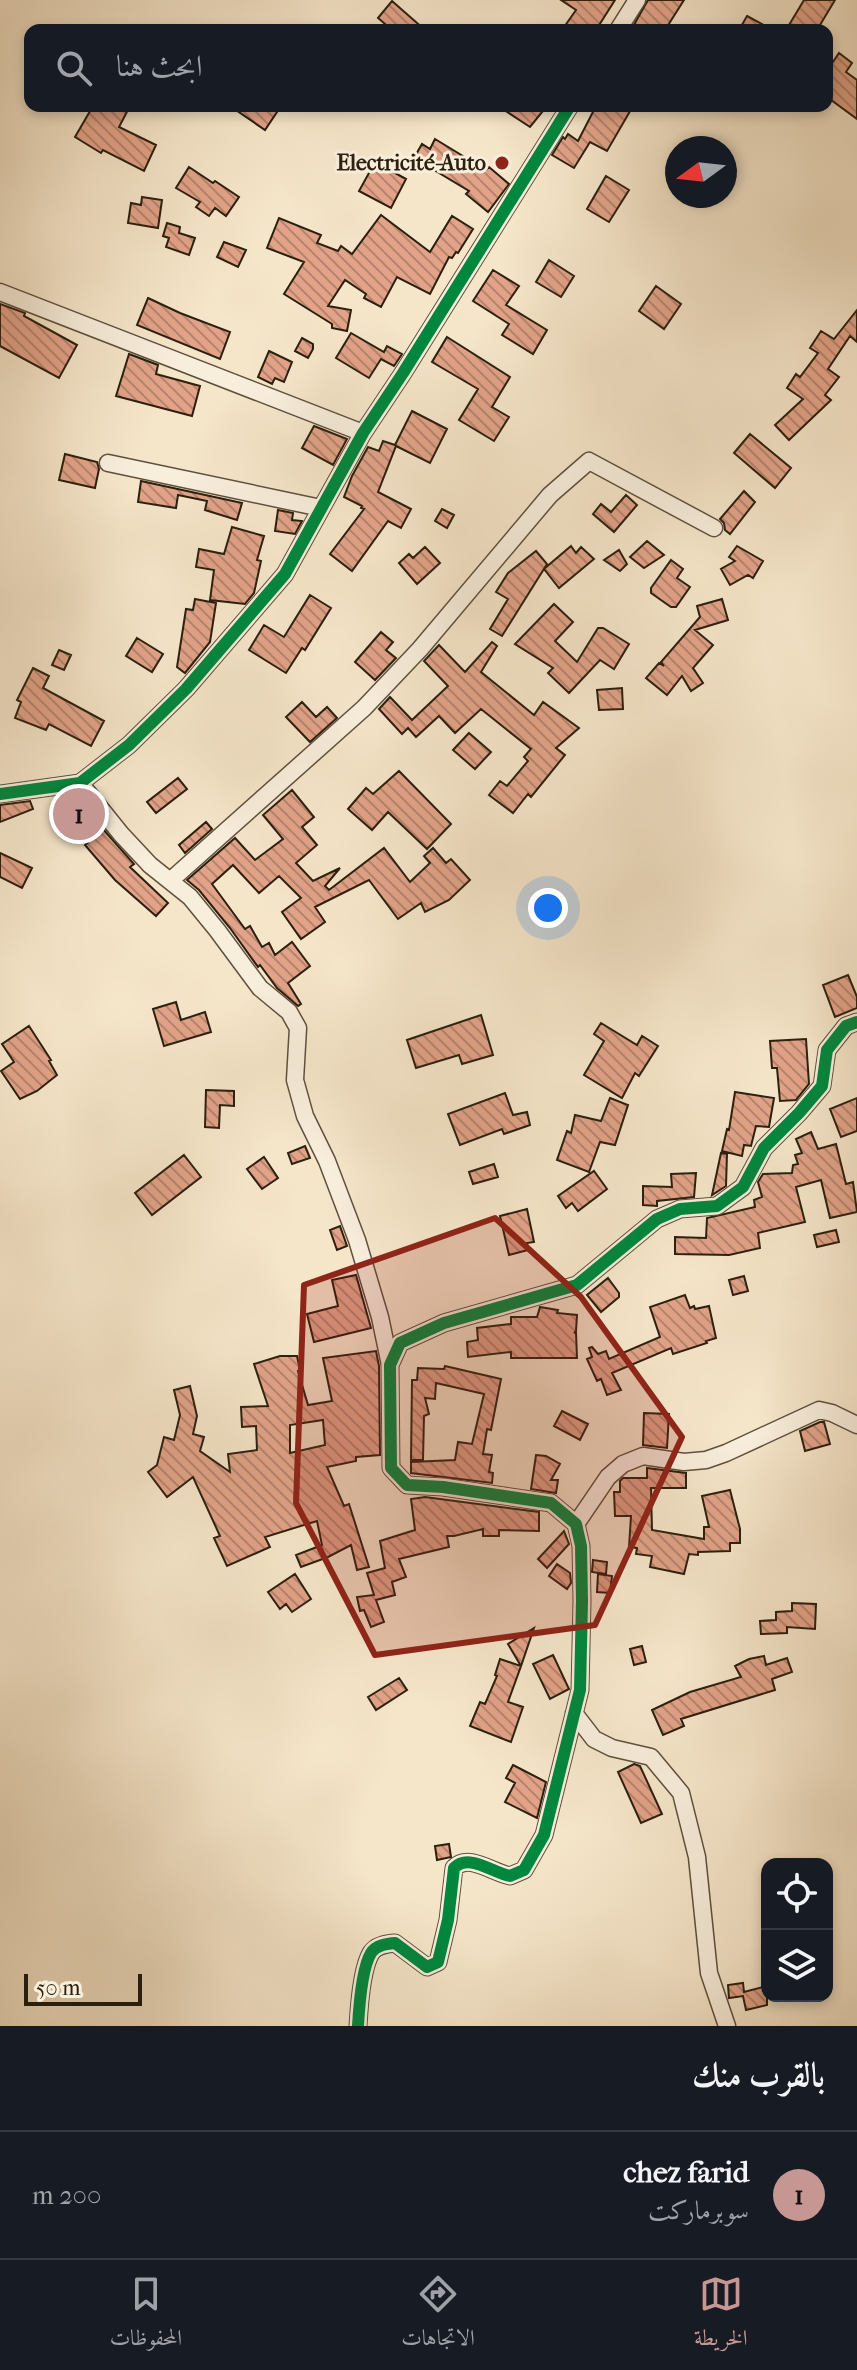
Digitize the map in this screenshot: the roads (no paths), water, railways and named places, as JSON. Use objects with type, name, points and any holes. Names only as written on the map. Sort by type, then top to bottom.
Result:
[{"type":"street","points":[[622,24],[637,0]]},
{"type":"street","points":[[0,794],[80,783],[129,745],[186,689],[285,574],[363,433],[566,112]]},
{"type":"street","points":[[0,292],[363,433]]},
{"type":"street","points":[[171,880],[364,708],[420,649],[550,495],[589,461],[714,528]]},
{"type":"street","points":[[108,463],[321,508]]},
{"type":"street","points":[[80,783],[150,865],[190,897],[260,988],[289,1012],[298,1028],[295,1080],[305,1116],[327,1161],[357,1240],[380,1317],[390,1365],[391,1468],[407,1485],[443,1487],[551,1503],[576,1524],[581,1546],[580,1690],[544,1835],[524,1870],[510,1876],[468,1861],[459,1862],[454,1868],[448,1920],[438,1962],[427,1967],[395,1943],[377,1948],[370,1954],[361,1992],[358,2026]]},
{"type":"street","points":[[390,1365],[400,1343],[444,1323],[577,1285],[657,1219],[680,1209],[717,1206],[743,1187],[764,1148],[822,1086],[827,1050],[846,1026],[857,1022]]},
{"type":"street","points":[[576,1524],[608,1477],[623,1464],[643,1456],[684,1462],[706,1460],[819,1410],[857,1425]]},
{"type":"street","points":[[574,1713],[594,1739],[612,1748],[651,1757],[681,1793],[697,1857],[709,1973],[727,2026]]},
{"type":"place","name":"Electricité-Auto","points":[[502,163]]},
{"type":"place","name":"chez farid","points":[[79,814]]}]
